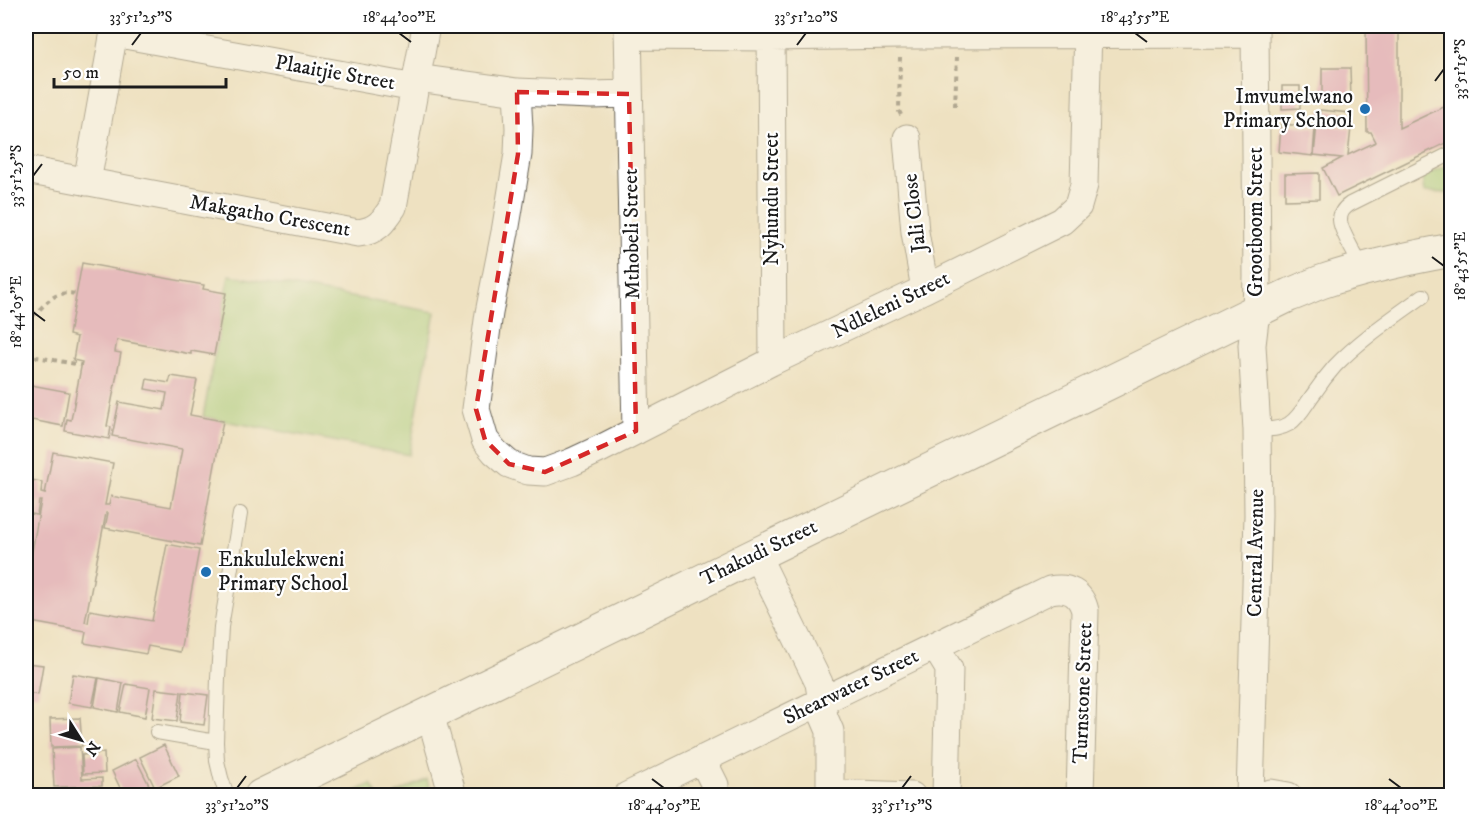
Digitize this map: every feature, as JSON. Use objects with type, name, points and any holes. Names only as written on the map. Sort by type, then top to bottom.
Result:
[{"type":"street","name":"Makgatho Crescent","points":[[26,170],[358,233],[369,231],[378,226],[393,207],[426,26]]},
{"type":"street","name":"Plaaitjie Street","points":[[114,29],[416,83],[517,92],[629,94]]},
{"type":"street","points":[[87,182],[114,29]]},
{"type":"street","points":[[628,31],[958,35],[1088,30],[1255,30]]},
{"type":"street","name":"Ndleleni Street","points":[[517,92],[518,154],[489,313],[476,408],[485,440],[495,452],[508,464],[528,471],[545,472],[572,462],[636,431],[773,361],[1062,221],[1078,206],[1084,185],[1088,30]]},
{"type":"street","name":"Grootboom Street","points":[[1255,30],[1256,311]]},
{"type":"street","name":"Mthobeli Street","points":[[628,31],[636,431]]},
{"type":"street","name":"Nyhundu Street","points":[[771,31],[773,361]]},
{"type":"street","name":"Jali Close","points":[[907,138],[915,232],[925,289]]},
{"type":"street","name":"Thakudi Street","points":[[261,795],[1256,311],[1322,282],[1363,269],[1452,250]]},
{"type":"street","name":"Central Avenue","points":[[1250,795],[1258,514],[1257,430],[1252,345],[1256,311]]},
{"type":"street","points":[[756,554],[819,683],[824,717],[830,731],[830,794],[912,795]]},
{"type":"street","name":"Shearwater Street","points":[[627,795],[1050,590],[1068,589],[1076,594]]},
{"type":"street","name":"Turnstone Street","points":[[1076,594],[1084,604],[1085,611],[1080,795]]},
{"type":"street","points":[[935,646],[949,669],[946,795]]},
{"type":"street","points":[[430,714],[453,795]]},
{"type":"street","points":[[702,759],[715,785],[714,795]]},
{"type":"street","points":[[1268,795],[1271,793],[1288,795]]},
{"type":"lane","points":[[1363,269],[1340,223],[1344,208],[1452,153]]},
{"type":"lane","points":[[1257,430],[1282,428],[1290,424],[1296,419],[1316,389],[1353,349],[1423,296]]},
{"type":"lane","points":[[227,795],[220,778],[216,742],[221,627],[240,514]]},
{"type":"lane","points":[[157,732],[216,742]]},
{"type":"path","points":[[900,35],[899,111],[907,138]]},
{"type":"path","points":[[955,106],[958,35]]},
{"type":"path","points":[[26,321],[54,296],[77,294]]},
{"type":"path","points":[[26,355],[81,365]]},
{"type":"highlighted area","points":[[517,92],[629,94],[636,431],[545,472],[509,464],[485,440],[476,409],[518,154]]},
{"type":"green space","points":[[1451,164],[1451,193],[1424,192],[1422,176]]},
{"type":"green space","points":[[229,275],[435,312],[409,455],[203,417]]},
{"type":"green space","points":[[427,779],[432,795],[394,795]]},
{"type":"green space","points":[[371,784],[377,795],[348,795]]},
{"type":"building","points":[[1366,26],[1452,26],[1452,32],[1399,33],[1399,128],[1452,103],[1452,140],[1337,196],[1323,168],[1342,158],[1314,155],[1317,124],[1351,128],[1348,155],[1376,142],[1371,132],[1367,132]]},
{"type":"building","points":[[1322,68],[1350,68],[1351,100],[1322,100]]},
{"type":"building","points":[[1282,86],[1300,86],[1300,108],[1282,109]]},
{"type":"building","points":[[1320,110],[1350,113],[1350,124],[1319,121]]},
{"type":"building","points":[[1281,124],[1315,127],[1313,156],[1279,152]]},
{"type":"building","points":[[1319,173],[1319,199],[1285,200],[1285,174]]},
{"type":"building","points":[[82,263],[204,285],[203,289],[226,293],[214,355],[191,351],[191,354],[117,340],[115,352],[121,353],[107,426],[111,427],[109,439],[65,431],[67,419],[71,420],[82,362],[73,360],[77,337],[69,335]]},
{"type":"building","points":[[171,376],[197,380],[190,415],[223,421],[200,546],[105,528],[108,513],[106,513],[85,622],[88,623],[90,610],[152,621],[167,544],[199,550],[180,652],[148,646],[146,654],[84,643],[86,632],[26,621],[26,585],[41,501],[39,501],[37,515],[26,513],[26,479],[42,482],[41,493],[45,494],[53,452],[113,463],[105,505],[109,505],[111,496],[171,507],[182,449],[112,436],[119,402],[164,410],[167,393],[145,389],[147,379],[169,383]]},
{"type":"building","points":[[26,384],[69,392],[63,426],[26,419]]},
{"type":"building","points":[[26,663],[43,665],[38,695],[26,693]]},
{"type":"building","points":[[73,674],[98,678],[92,707],[68,703]]},
{"type":"building","points":[[99,678],[123,683],[118,712],[94,707]]},
{"type":"building","points":[[126,684],[150,688],[145,717],[120,712]]},
{"type":"building","points":[[156,689],[181,692],[177,721],[152,718]]},
{"type":"building","points":[[183,692],[208,695],[204,725],[180,722]]},
{"type":"building","points":[[80,718],[82,746],[51,747],[50,719]]},
{"type":"building","points":[[164,745],[179,776],[155,788],[140,757]]},
{"type":"building","points":[[80,747],[82,779],[102,778],[102,786],[54,787],[52,749]]},
{"type":"building","points":[[104,753],[105,773],[83,774],[82,755]]},
{"type":"building","points":[[136,759],[151,789],[138,796],[124,796],[112,771]]},
{"type":"place","name":"Imvumelwano Primary School","points":[[1365,109]]},
{"type":"place","name":"Enkululekweni Primary School","points":[[206,572]]}]
